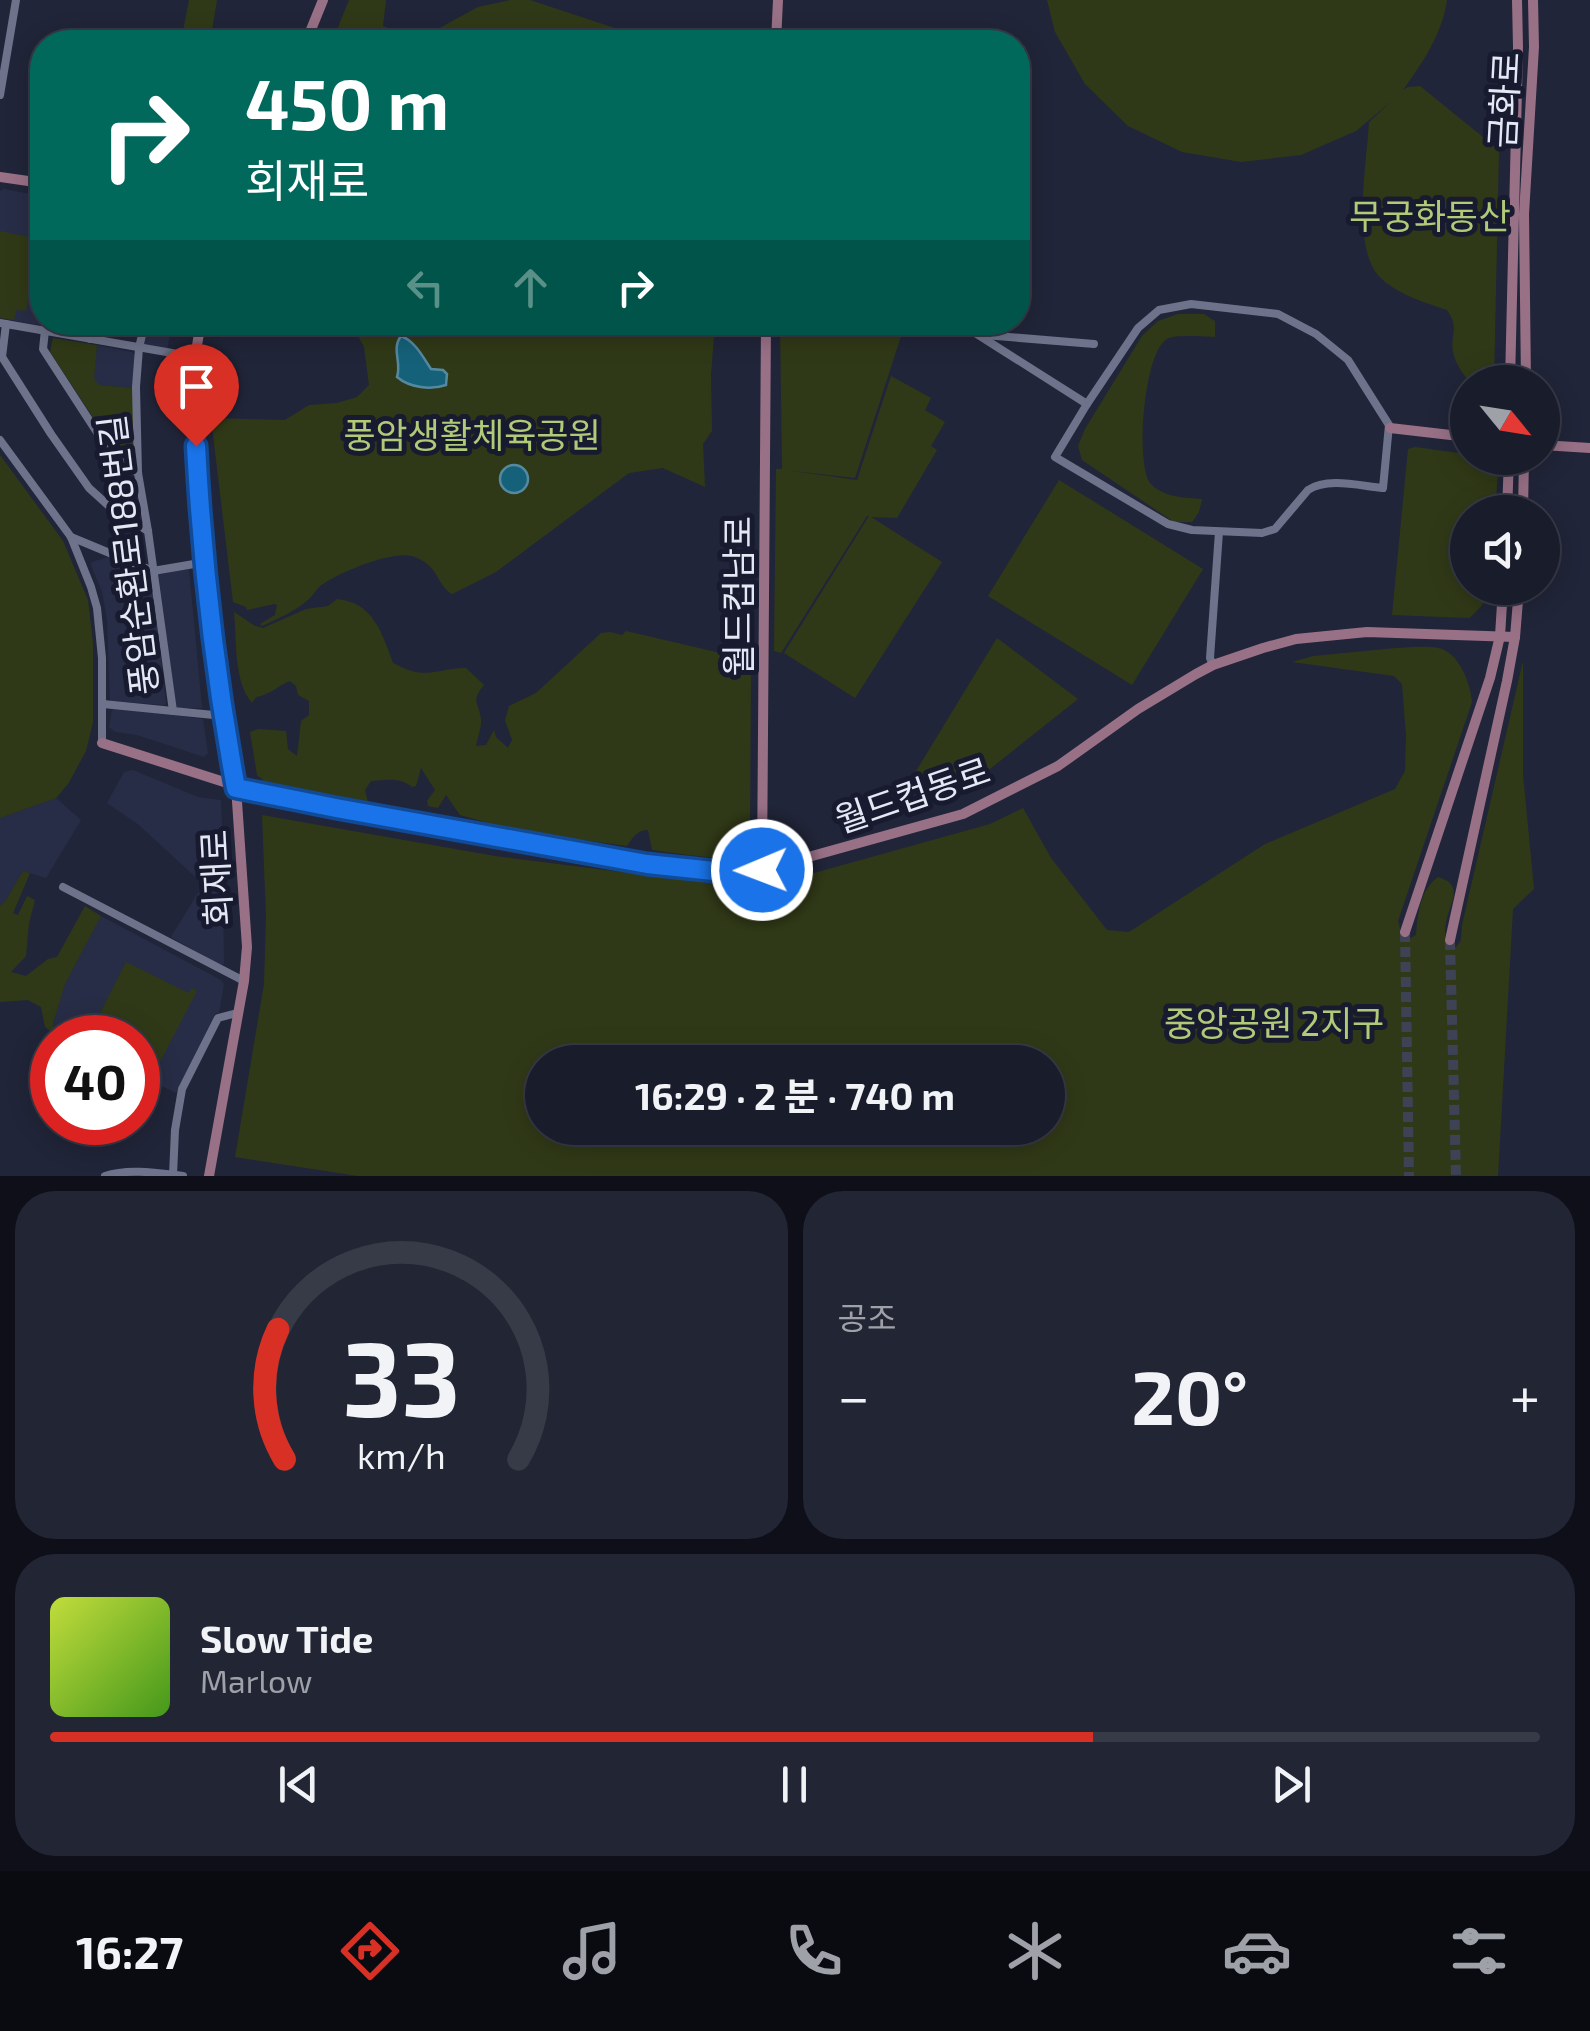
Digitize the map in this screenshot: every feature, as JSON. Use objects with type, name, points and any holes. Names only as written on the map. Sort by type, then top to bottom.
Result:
[{"type":"main road","points":[[311,30],[323,0]]},
{"type":"main road","points":[[777,30],[778,0]]},
{"type":"main road","name":"금화로","points":[[1510,365],[1517,0]]},
{"type":"main road","name":"금화로","points":[[1526,365],[1524,214],[1533,0]]},
{"type":"main road","points":[[0,176],[30,181]]},
{"type":"main road","name":"회재로","points":[[199,335],[193,388],[199,492],[236,788],[246,947],[244,981],[209,1176]]},
{"type":"main road","name":"월드컵남로","points":[[762,870],[766,335]]},
{"type":"main road","points":[[1390,428],[1450,435]]},
{"type":"main road","points":[[1560,446],[1590,448]]},
{"type":"main road","points":[[1405,932],[1490,678],[1500,636],[1502,605]]},
{"type":"main road","points":[[1450,940],[1507,682],[1517,605]]},
{"type":"main road","name":"월드컵동로","points":[[102,743],[264,795],[647,864],[723,872],[762,870],[964,814],[1058,766],[1138,709],[1213,665],[1296,639],[1368,632],[1515,637]]},
{"type":"street","points":[[0,95],[16,0]]},
{"type":"street","points":[[1181,305],[1278,314],[1316,334],[1348,360],[1390,428],[1383,488],[1315,486],[1274,529],[1262,533],[1192,530],[1168,524],[1055,456],[1133,334],[1159,310],[1181,305]]},
{"type":"street","points":[[30,328],[3,323],[2,357],[88,488],[148,531]]},
{"type":"street","points":[[44,335],[43,349],[102,440],[119,460],[138,473]]},
{"type":"street","points":[[68,335],[195,356]]},
{"type":"street","points":[[90,340],[91,335]]},
{"type":"street","name":"풍암순환로188번길","points":[[103,704],[172,711],[138,473],[136,387],[142,335]]},
{"type":"street","points":[[980,335],[1094,344]]},
{"type":"street","points":[[980,335],[1087,404]]},
{"type":"street","points":[[0,440],[71,537],[91,587],[102,658],[102,743]]},
{"type":"street","points":[[1213,665],[1219,532]]},
{"type":"street","points":[[71,537],[153,571],[194,564]]},
{"type":"street","points":[[172,711],[224,716]]},
{"type":"street","points":[[64,887],[244,981]]},
{"type":"street","points":[[174,1175],[175,1130],[182,1089],[218,1018],[237,1013]]},
{"type":"street","points":[[105,1176],[128,1172],[182,1176]]},
{"type":"shaded area","points":[[0,191],[30,194],[30,323],[0,318]]},
{"type":"shaded area","points":[[146,335],[170,335],[167,349],[144,345]]},
{"type":"shaded area","points":[[401,336],[415,345],[431,369],[447,374],[446,385],[421,387],[397,377],[397,346]]},
{"type":"shaded area","points":[[97,345],[132,352],[134,388],[98,385],[93,379]]},
{"type":"shaded area","points":[[514,465],[524,469],[528,479],[524,489],[514,493],[504,489],[500,479],[504,469]]},
{"type":"shaded area","points":[[108,557],[152,578],[164,705],[110,701],[107,620],[102,592],[91,565]]},
{"type":"shaded area","points":[[189,569],[202,708],[176,708],[158,573]]},
{"type":"shaded area","points":[[115,708],[203,719],[208,753],[204,757],[137,735],[115,732],[109,727]]},
{"type":"shaded area","points":[[133,770],[198,797],[221,800],[224,884],[203,884],[139,825],[107,803],[124,772]]},
{"type":"shaded area","points":[[56,798],[81,820],[46,878],[23,871],[0,906],[0,818]]},
{"type":"shaded area","points":[[201,888],[223,892],[224,964],[219,965],[171,937]]},
{"type":"shaded area","points":[[101,916],[224,984],[219,1013],[176,1093],[160,1085],[160,1015],[56,1015],[65,984]]},
{"type":"green space","points":[[189,0],[217,0],[212,30],[183,30]]},
{"type":"green space","points":[[349,0],[386,0],[383,26],[394,30],[337,30]]},
{"type":"green space","points":[[530,0],[621,30],[436,30],[478,7]]},
{"type":"green space","name":"무궁화동산","points":[[1047,0],[1447,0],[1436,37],[1403,90],[1420,86],[1499,150],[1494,365],[1458,365],[1452,346],[1454,327],[1447,310],[1393,287],[1370,262],[1363,224],[1369,122],[1393,100],[1356,131],[1301,155],[1241,162],[1182,152],[1128,126],[1085,84],[1055,32]]},
{"type":"green space","points":[[0,231],[30,237],[30,289],[26,311],[16,310],[14,320],[0,318]]},
{"type":"green space","points":[[1178,314],[1204,314],[1215,321],[1215,337],[1171,337],[1159,348],[1144,408],[1143,454],[1145,472],[1155,488],[1174,496],[1202,499],[1192,522],[1174,522],[1082,460],[1078,446],[1142,336],[1158,321]]},
{"type":"green space","name":"풍암생활체육공원","points":[[358,335],[714,335],[712,431],[703,444],[705,487],[663,468],[629,473],[496,572],[452,594],[423,561],[395,556],[334,577],[300,606],[262,626],[275,615],[277,605],[247,610],[233,602],[211,418],[285,420],[309,405],[357,397],[369,385],[364,347]]},
{"type":"green space","points":[[780,335],[901,335],[855,478],[785,470],[857,480],[891,376],[931,398],[925,410],[945,422],[931,446],[937,450],[897,518],[871,517],[942,562],[855,698],[784,653],[869,516],[781,653],[774,651],[776,469],[782,469]]},
{"type":"green space","points":[[53,338],[97,345],[94,379],[99,385],[134,388],[133,445],[127,454],[119,452],[106,437],[50,352]]},
{"type":"green space","points":[[1408,449],[1450,452],[1450,475],[1498,475],[1496,495],[1450,495],[1450,605],[1481,605],[1469,618],[1392,615]]},
{"type":"green space","points":[[0,455],[63,541],[88,600],[93,643],[93,722],[86,751],[56,798],[0,818]]},
{"type":"green space","points":[[1059,480],[1203,569],[1132,685],[988,596]]},
{"type":"green space","points":[[337,599],[349,601],[368,613],[380,630],[393,663],[422,673],[466,668],[484,685],[476,699],[481,722],[476,746],[486,745],[494,730],[508,748],[512,740],[505,720],[509,706],[536,693],[601,633],[622,635],[626,631],[729,655],[751,664],[750,834],[745,849],[732,858],[652,850],[648,830],[638,833],[627,846],[517,831],[460,815],[446,795],[438,808],[428,806],[435,790],[421,768],[416,786],[398,780],[371,781],[365,790],[368,802],[266,783],[257,775],[250,732],[286,731],[288,749],[297,756],[301,721],[309,715],[309,701],[298,695],[290,681],[256,697],[252,703],[239,671],[234,612],[263,628],[306,609],[328,606]]},
{"type":"green space","points":[[997,638],[1078,699],[946,804],[907,786]]},
{"type":"green space","name":"중앙공원 2지구","points":[[1422,647],[1446,651],[1456,660],[1470,688],[1472,702],[1398,921],[1402,936],[1409,939],[1416,935],[1427,888],[1438,877],[1446,880],[1454,895],[1445,940],[1456,947],[1461,940],[1523,661],[1523,775],[1534,889],[1513,909],[1498,1176],[358,1176],[235,1157],[264,984],[262,815],[495,856],[757,889],[990,824],[1023,808],[1051,858],[1107,930],[1129,932],[1265,844],[1395,789],[1405,771],[1402,684],[1394,676],[1292,662],[1313,656]]},
{"type":"green space","points":[[23,871],[30,873],[13,913],[18,915],[27,896],[35,900],[26,956],[11,972],[26,976],[57,957],[85,906],[101,916],[65,984],[56,1015],[43,1015],[41,1007],[28,1000],[0,1002],[0,906]]},
{"type":"green space","points":[[126,962],[189,993],[192,988],[197,991],[160,1061],[160,1015],[99,1015]]},
{"type":"tunnel","points":[[1405,932],[1409,1176]]},
{"type":"tunnel","points":[[1450,940],[1456,1176]]},
{"type":"route","points":[[196,446],[203,542],[236,788],[647,864],[723,872],[762,870]]}]
